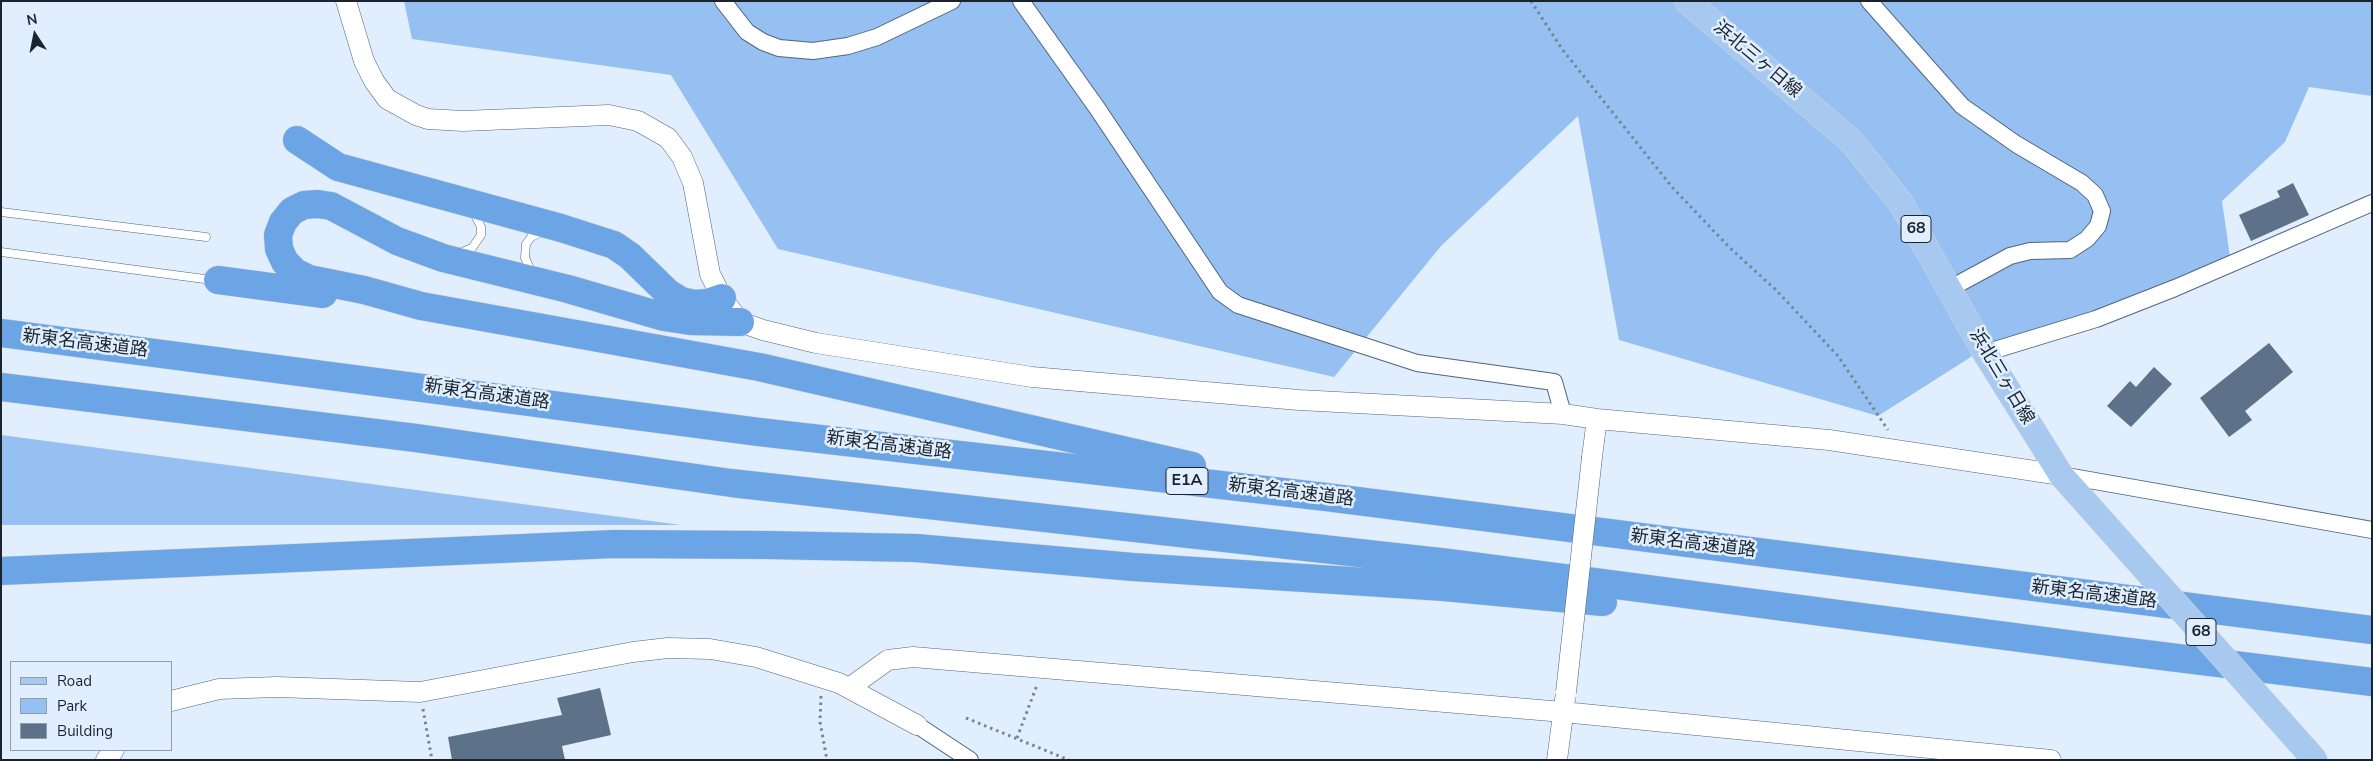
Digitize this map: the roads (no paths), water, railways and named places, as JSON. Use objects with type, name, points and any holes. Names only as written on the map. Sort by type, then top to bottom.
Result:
[{"type":"highway","points":[[297,140],[338,166],[561,228],[614,245],[630,256],[668,293],[682,301],[694,304],[708,303],[722,298]]},
{"type":"highway","points":[[421,306],[364,290],[309,279],[295,272],[285,262],[279,249],[278,235],[283,222],[292,211],[304,205],[318,204],[331,206],[397,241],[443,258],[540,282],[664,317],[690,321],[740,322]]},
{"type":"highway","points":[[218,280],[421,306],[759,367],[1326,496]]},
{"type":"highway","name":"新東名高速道路","points":[[1,333],[759,432],[1326,496],[2372,630]]},
{"type":"highway","points":[[1,387],[416,438],[731,482],[1450,564],[2372,682]]},
{"type":"highway","points":[[1,571],[614,544],[916,548],[1133,567],[1444,587],[2105,649]]},
{"type":"main road","name":"浜北三ヶ日線","points":[[1687,1],[1852,141],[1901,203],[1985,353],[2062,474],[2315,760]]},
{"type":"street","points":[[346,1],[364,61],[374,81],[387,99],[416,115],[428,119],[451,121],[610,115],[638,121],[668,138],[689,169],[710,274],[722,298],[740,322],[763,330],[816,343],[1032,377],[1299,400],[1563,414],[1597,419],[1829,440],[2062,474],[2372,530]]},
{"type":"street","points":[[723,1],[747,32],[763,42],[779,48],[814,52],[848,46],[877,37],[952,1]]},
{"type":"street","points":[[1021,1],[1097,108],[1220,292],[1238,305],[1417,363],[1554,382],[1563,414]]},
{"type":"street","points":[[1869,1],[1962,106],[2016,144],[2082,183],[2095,195],[2102,211],[2098,226],[2087,239],[2070,250],[2030,251],[2010,256],[1949,289]]},
{"type":"street","points":[[1985,353],[2096,319],[2175,288],[2372,203]]},
{"type":"street","points":[[1557,760],[1597,419]]},
{"type":"street","points":[[172,701],[229,689],[277,687],[420,692],[633,652],[668,648],[710,649],[756,657],[821,677],[849,688],[917,726],[970,760]]},
{"type":"street","points":[[849,688],[888,660],[913,657],[1563,712],[2051,760]]},
{"type":"lane","points":[[443,258],[472,248],[481,235],[478,218],[464,202]]},
{"type":"lane","points":[[1,212],[206,237]]},
{"type":"lane","points":[[540,282],[528,265],[525,252],[526,244],[531,237],[541,232],[561,228]]},
{"type":"lane","points":[[1,252],[218,280]]}]
